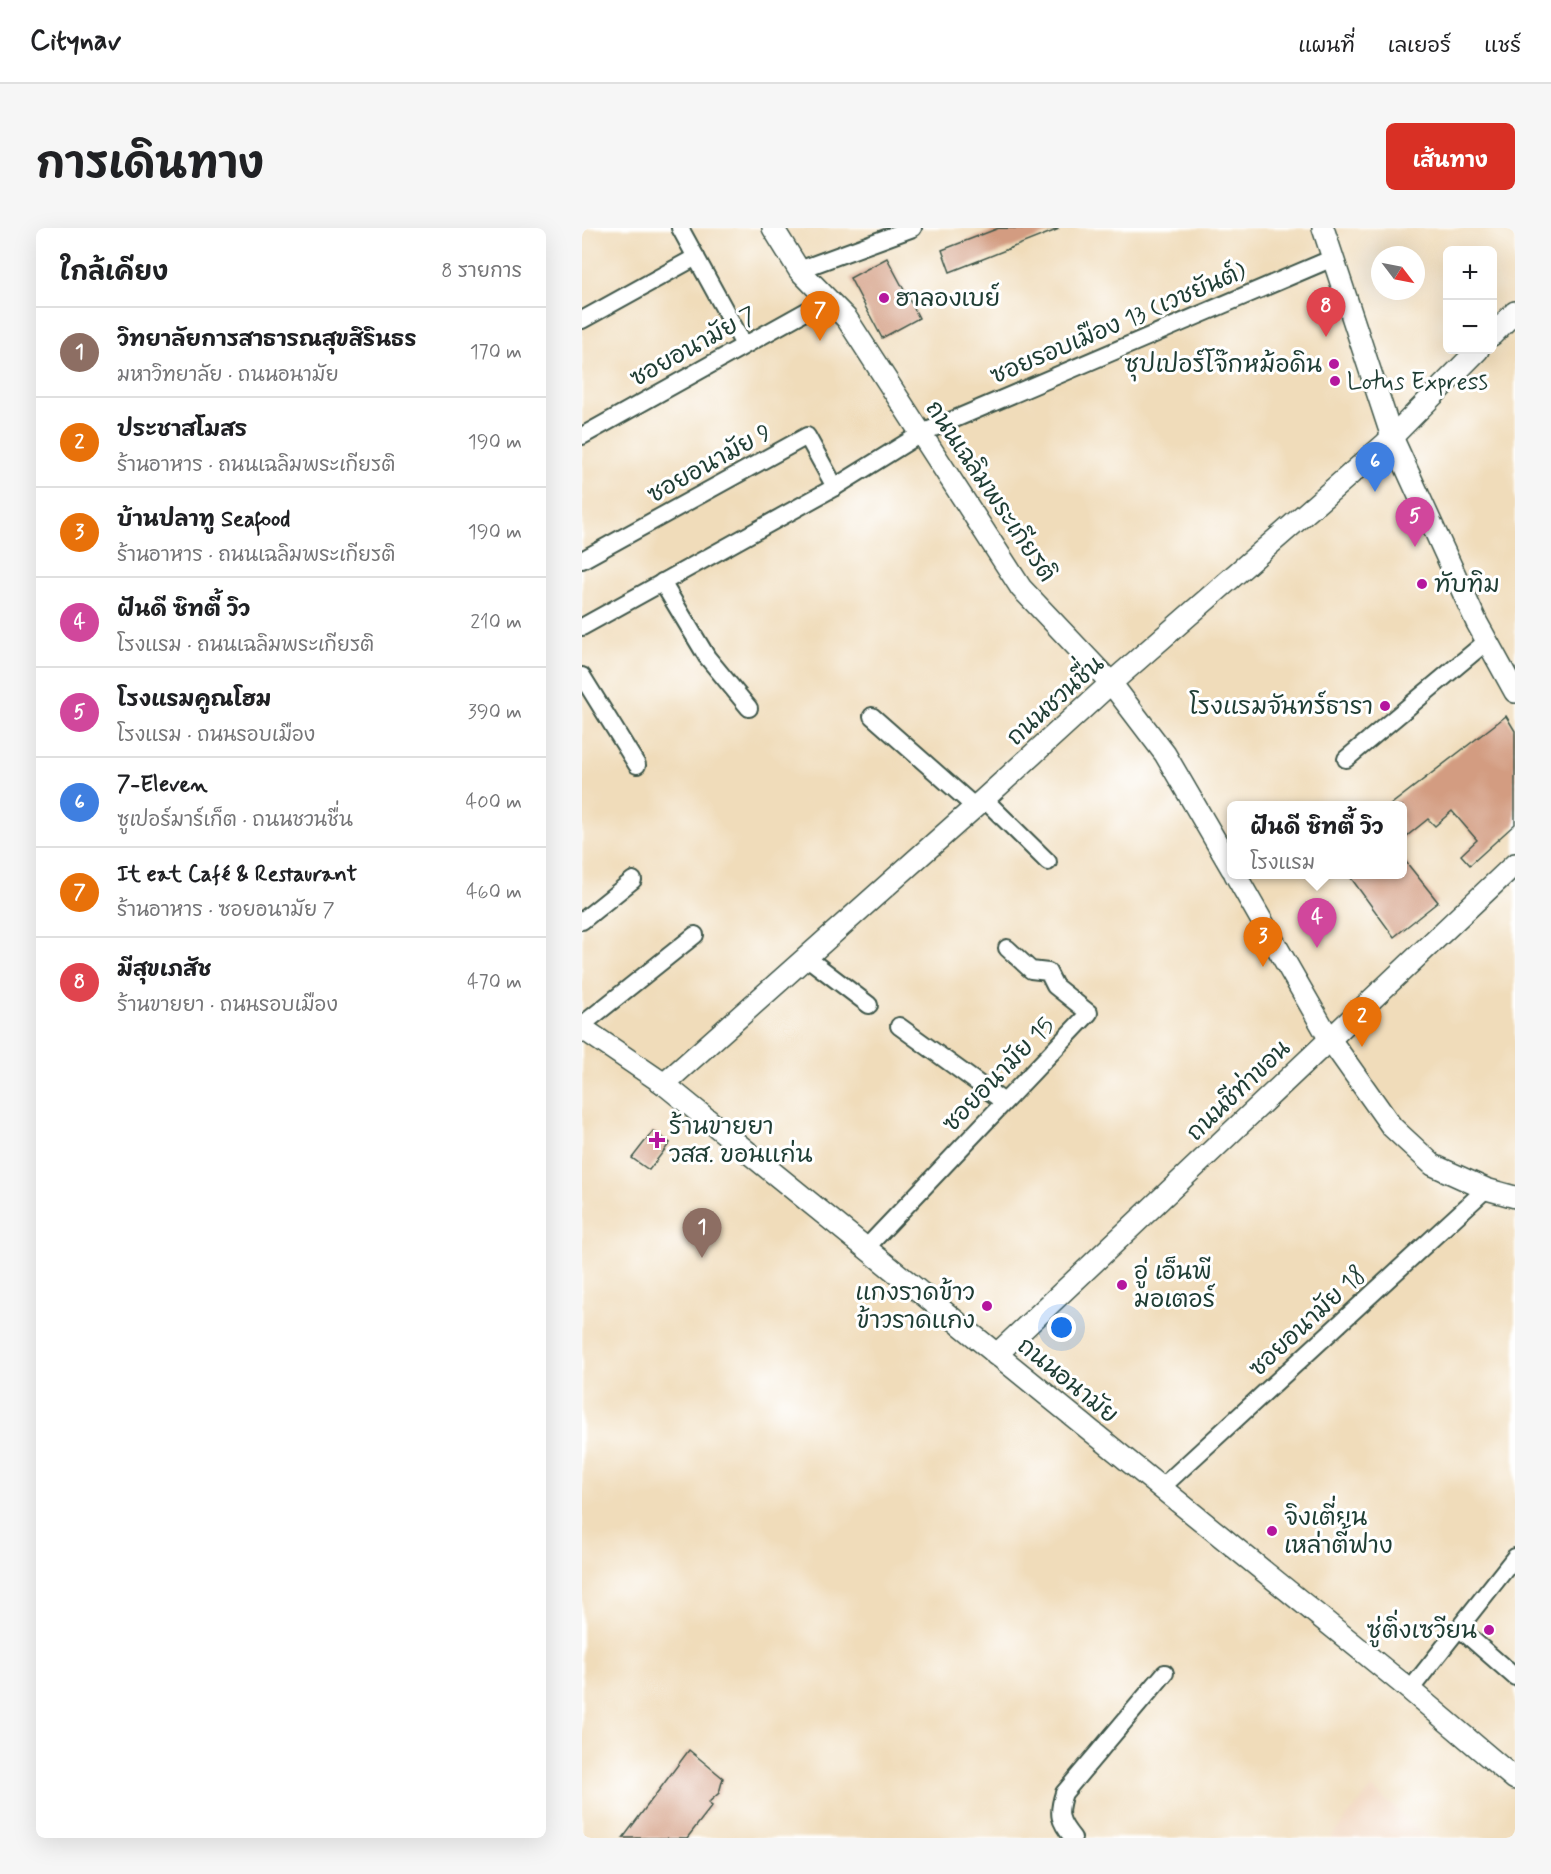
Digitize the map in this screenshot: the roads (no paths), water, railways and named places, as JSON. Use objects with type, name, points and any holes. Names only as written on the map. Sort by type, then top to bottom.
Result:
[{"type":"street","points":[[680,228],[744,345]]},
{"type":"street","name":"ถนนเฉลิมพระเกียรติ","points":[[773,228],[799,270],[847,320],[1021,588],[1111,683],[1165,754],[1227,860]]},
{"type":"street","points":[[799,270],[913,228]]},
{"type":"street","points":[[1323,228],[1392,437],[1487,641],[1515,692]]},
{"type":"street","points":[[582,320],[696,257]]},
{"type":"street","name":"ซอยรอบเมือง 13 (เวชยันต์)","points":[[582,627],[835,488],[922,433],[1333,258]]},
{"type":"street","name":"ซอยอนามัย 7","points":[[582,436],[828,299]]},
{"type":"street","points":[[1497,330],[1515,312]]},
{"type":"street","name":"ถนนชวนชื่น","points":[[664,1084],[980,803],[1111,683],[1392,437],[1474,354]]},
{"type":"street","name":"ซอยอนามัย 9","points":[[582,560],[807,436],[835,488]]},
{"type":"street","points":[[662,582],[707,657],[749,708]]},
{"type":"street","points":[[1346,759],[1487,641]]},
{"type":"street","points":[[582,676],[637,765]]},
{"type":"street","points":[[872,716],[980,803],[1048,862]]},
{"type":"street","name":"ถนนชีท่าขอน","points":[[996,1354],[1515,864]]},
{"type":"street","points":[[1237,879],[1329,1038],[1392,1127],[1433,1166],[1486,1189],[1515,1197]]},
{"type":"street","points":[[582,921],[633,880]]},
{"type":"street","points":[[582,1027],[696,935]]},
{"type":"street","name":"ซอยอนามัย 15","points":[[866,1248],[1089,1013],[1055,986],[1048,972],[1030,970],[1007,948]]},
{"type":"street","points":[[806,957],[869,1005]]},
{"type":"street","points":[[899,1026],[1004,1102]]},
{"type":"street","name":"ถนนอนามัย","points":[[582,1027],[664,1084],[1410,1690],[1515,1779]]},
{"type":"street","name":"ซอยอนามัย 18","points":[[1161,1488],[1486,1189]]},
{"type":"street","points":[[1410,1690],[1515,1557]]},
{"type":"street","points":[[1459,1628],[1515,1677]]},
{"type":"street","points":[[1072,1838],[1061,1822],[1058,1809],[1064,1793],[1165,1673]]},
{"type":"place","name":"ฮาลองเบย์","points":[[884,298]]},
{"type":"place","name":"มีสุขเภสัช","points":[[1326,337]]},
{"type":"place","name":"It eat Café & Restaurant","points":[[820,341]]},
{"type":"place","name":"ซุปเปอร์โจ๊กหม้อดิน","points":[[1334,364]]},
{"type":"place","name":"Lotus Express","points":[[1335,381]]},
{"type":"place","name":"7-Eleven","points":[[1375,492]]},
{"type":"place","name":"โรงแรมคูณโฮม","points":[[1415,547]]},
{"type":"place","name":"ทับทิม","points":[[1422,584]]},
{"type":"place","name":"โรงแรมจันทร์ธารา","points":[[1385,706]]},
{"type":"place","name":"ฝันดี ซิทตี้ วิว","points":[[1317,948]]},
{"type":"place","name":"บ้านปลาทู Seafood","points":[[1263,967]]},
{"type":"place","name":"ประชาสโมสร","points":[[1362,1047]]},
{"type":"place","name":"ร้านขายยา วสส. ขอนแก่น","points":[[657,1140]]},
{"type":"place","name":"วิทยาลัยการสาธารณสุขสิรินธร","points":[[702,1258]]},
{"type":"place","name":"อู่ เอ็นพี มอเตอร์","points":[[1122,1285]]},
{"type":"place","name":"แกงราดข้าว ข้าวราดแกง","points":[[987,1306]]},
{"type":"place","name":"จิงเตี่ยน เหล่าตี้ฟาง","points":[[1272,1531]]},
{"type":"place","name":"ซู่ติ่งเซวียน","points":[[1489,1630]]}]
